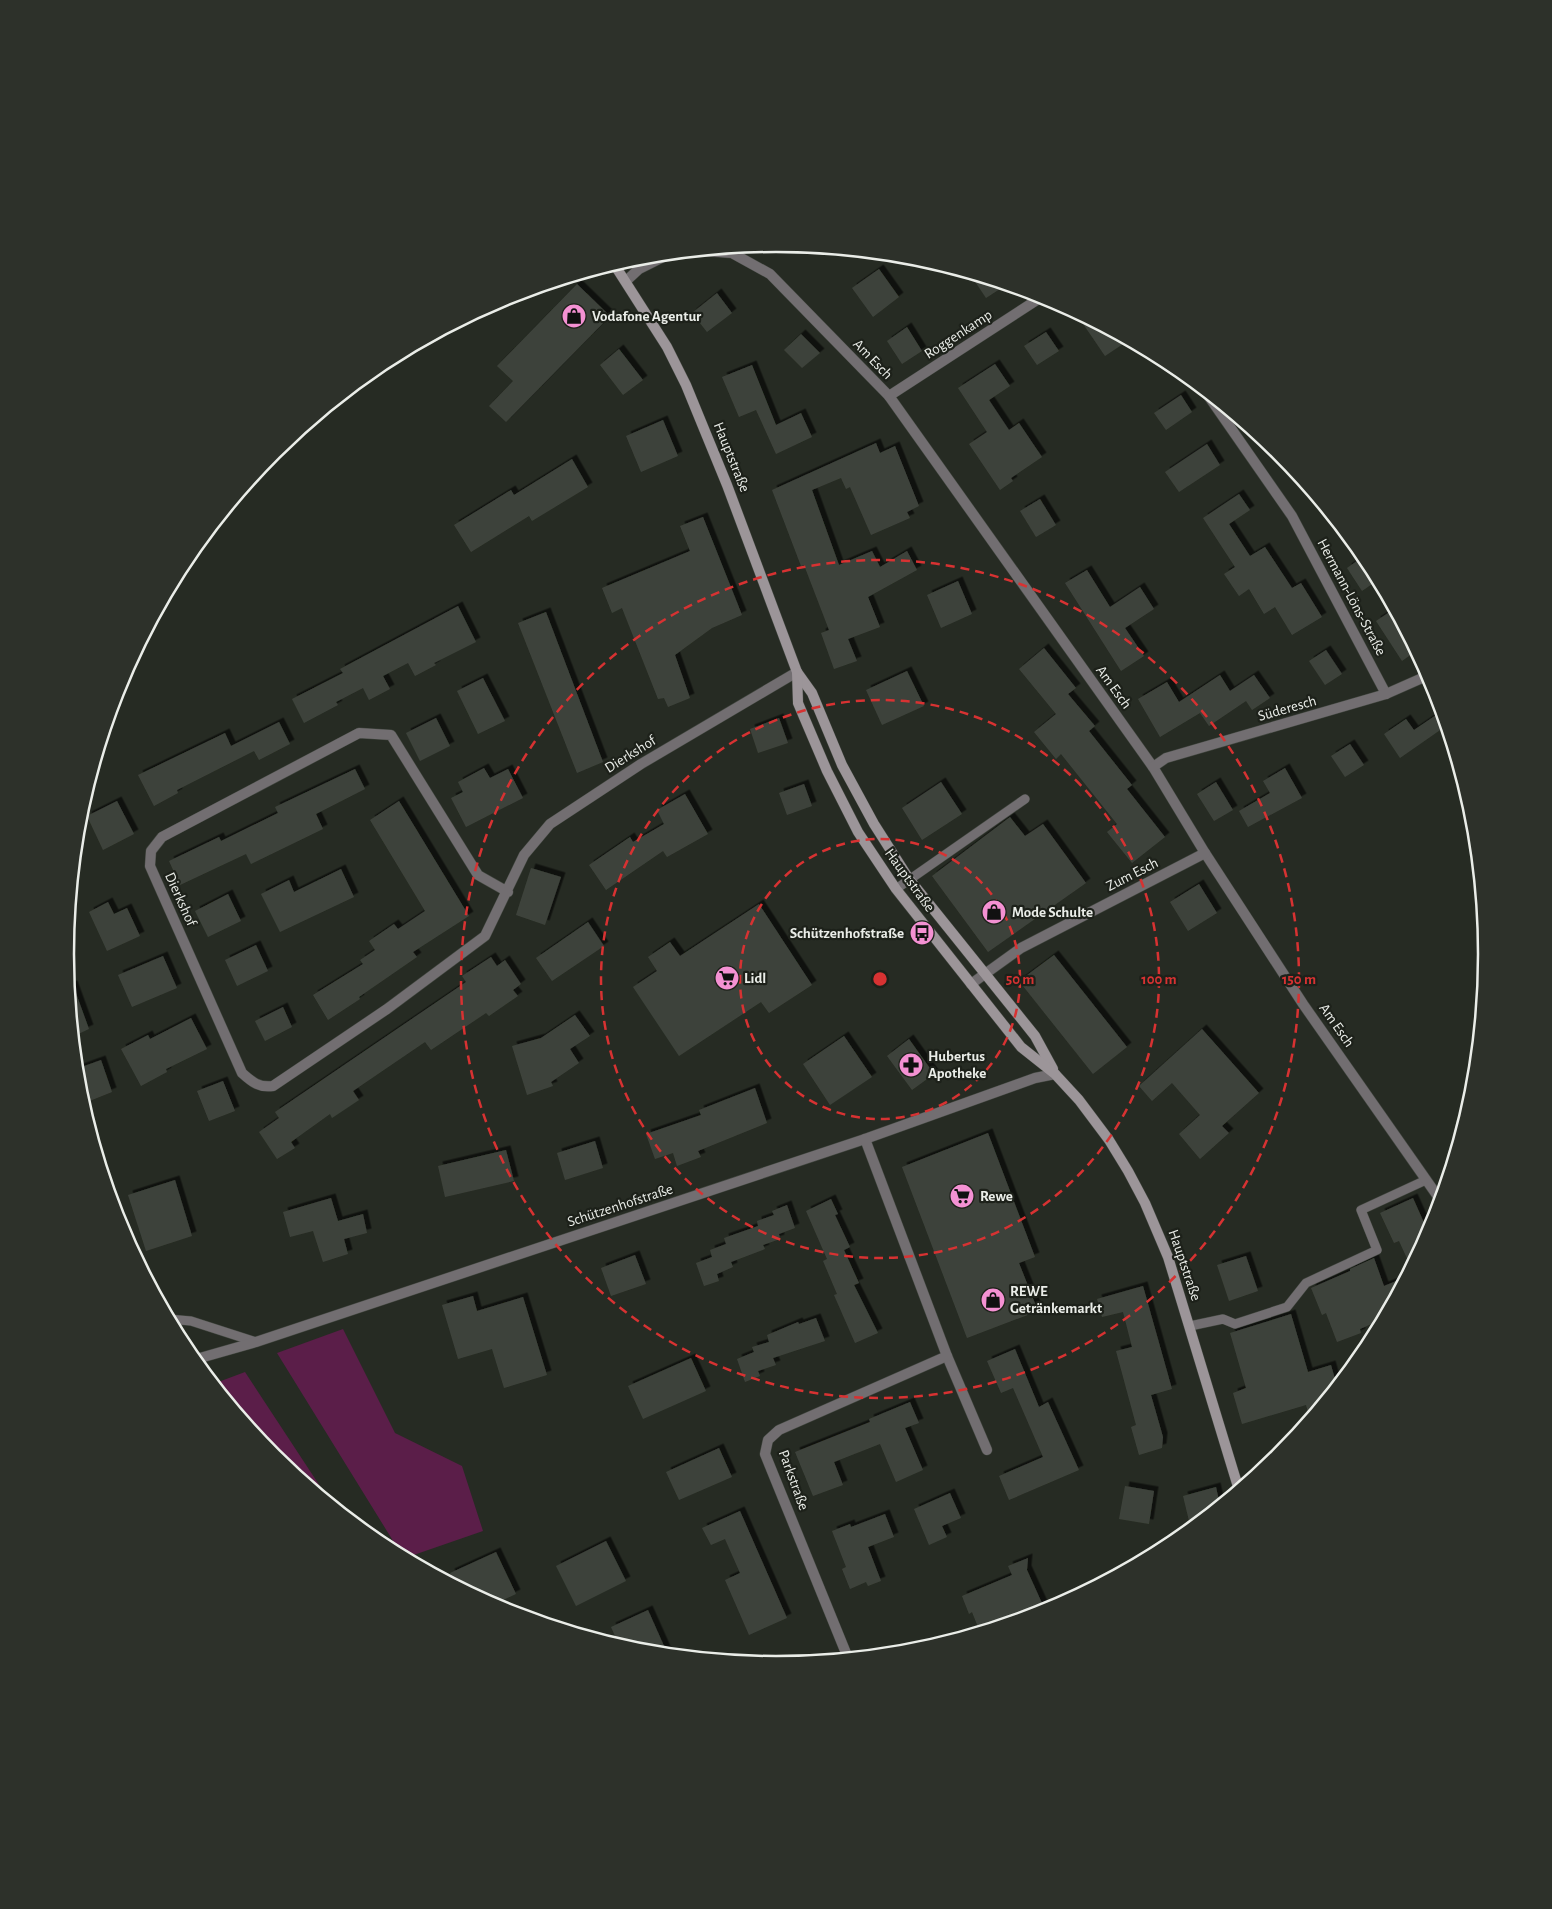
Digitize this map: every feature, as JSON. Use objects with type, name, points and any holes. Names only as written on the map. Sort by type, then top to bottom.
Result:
[{"type":"main road","name":"Hauptstraße","points":[[619,271],[667,348],[686,385],[727,485],[797,672],[812,693],[842,765],[874,824],[909,879],[1035,1036],[1055,1074]]},
{"type":"main road","name":"Hauptstraße","points":[[797,672],[798,702],[827,771],[858,832],[896,889],[1021,1047],[1055,1074],[1079,1100],[1109,1140],[1137,1187],[1168,1257],[1237,1484]]},
{"type":"street","name":"Am Esch","points":[[734,254],[770,274],[889,396],[1153,767],[1205,853],[1303,1004],[1436,1194]]},
{"type":"street","points":[[626,281],[639,269],[648,264]]},
{"type":"street","name":"Roggenkamp","points":[[889,396],[1034,302]]},
{"type":"street","name":"Hermann-Löns-Straße","points":[[1217,408],[1292,516],[1386,694]]},
{"type":"street","name":"Dierkshof","points":[[508,892],[478,875],[391,735],[359,734],[162,837],[151,851],[150,866],[242,1073],[252,1083],[263,1087],[273,1086],[387,1009],[485,936],[508,892],[524,855],[550,824],[641,764],[797,672]]},
{"type":"street","name":"Süderesch","points":[[1153,767],[1166,758],[1386,694],[1422,678]]},
{"type":"street","name":"Zum Esch","points":[[971,984],[1021,948],[1205,853]]},
{"type":"street","name":"Schützenhofstraße","points":[[201,1358],[256,1342],[865,1139],[1036,1078],[1055,1074]]},
{"type":"street","points":[[865,1139],[947,1356],[987,1450]]},
{"type":"street","name":"Parkstraße","points":[[846,1653],[765,1454],[768,1440],[779,1430],[947,1356]]},
{"type":"lane","points":[[896,889],[1025,799]]},
{"type":"lane","points":[[1190,1326],[1223,1319],[1235,1324],[1287,1307],[1306,1284],[1377,1250],[1361,1210],[1426,1180]]},
{"type":"lane","points":[[176,1320],[191,1321],[256,1342]]},
{"type":"shaded area","points":[[343,1329],[395,1433],[462,1466],[483,1531],[413,1555],[395,1544],[277,1353]]},
{"type":"shaded area","points":[[245,1372],[323,1490],[279,1451],[248,1418],[219,1382]]},
{"type":"building","points":[[879,269],[899,297],[873,317],[852,288]]},
{"type":"building","points":[[975,281],[1000,289],[986,298]]},
{"type":"building","points":[[577,284],[610,316],[506,422],[489,406],[513,381],[497,366]]},
{"type":"building","points":[[717,293],[732,313],[707,332],[692,313]]},
{"type":"building","points":[[1082,323],[1123,344],[1105,356]]},
{"type":"building","points":[[907,327],[922,351],[902,364],[887,341]]},
{"type":"building","points":[[1046,332],[1059,351],[1037,365],[1024,346]]},
{"type":"building","points":[[801,334],[820,353],[802,368],[784,350]]},
{"type":"building","points":[[619,349],[643,380],[623,395],[600,365]]},
{"type":"building","points":[[995,364],[1010,386],[989,400],[1009,430],[1019,423],[1042,457],[1011,478],[1013,481],[1000,490],[969,444],[987,432],[958,388]]},
{"type":"building","points":[[752,365],[776,425],[801,413],[812,437],[776,454],[756,410],[739,417],[722,377]]},
{"type":"building","points":[[1181,395],[1192,412],[1166,430],[1154,413]]},
{"type":"building","points":[[663,420],[678,456],[641,472],[626,436]]},
{"type":"building","points":[[876,443],[880,453],[895,446],[919,506],[907,512],[910,518],[871,535],[850,487],[846,489],[841,478],[812,490],[839,565],[872,551],[880,567],[907,551],[917,570],[868,597],[880,627],[848,639],[857,661],[834,669],[821,633],[829,630],[804,565],[801,566],[772,490]]},
{"type":"building","points":[[1207,444],[1220,465],[1179,492],[1165,472]]},
{"type":"building","points":[[572,459],[588,487],[532,521],[529,516],[471,552],[454,525],[511,490],[514,495]]},
{"type":"building","points":[[1239,494],[1250,510],[1229,524],[1250,556],[1265,547],[1292,588],[1301,583],[1322,617],[1292,635],[1275,607],[1264,614],[1249,589],[1239,596],[1224,574],[1235,567],[1203,518]]},
{"type":"building","points":[[1040,499],[1056,525],[1036,537],[1020,511]]},
{"type":"building","points":[[703,517],[742,615],[712,628],[675,655],[690,698],[668,707],[664,698],[658,699],[622,608],[612,613],[602,588],[690,551],[680,526]]},
{"type":"building","points":[[1358,561],[1372,584],[1362,591],[1347,568]]},
{"type":"building","points":[[1087,570],[1110,607],[1140,587],[1154,609],[1125,628],[1144,656],[1121,671],[1065,583]]},
{"type":"building","points":[[958,581],[972,614],[941,628],[927,595]]},
{"type":"building","points":[[458,606],[476,642],[434,663],[436,665],[415,676],[408,663],[383,676],[390,689],[369,700],[363,688],[336,702],[338,705],[304,723],[292,699],[343,673],[340,669]]},
{"type":"building","points":[[546,612],[603,762],[577,773],[518,623]]},
{"type":"building","points":[[1389,612],[1411,655],[1402,661],[1376,621]]},
{"type":"building","points":[[1044,648],[1076,688],[1068,694],[1095,726],[1089,731],[1132,785],[1127,789],[1165,837],[1132,863],[1107,832],[1117,824],[1061,754],[1056,759],[1034,732],[1056,714],[1019,669]]},
{"type":"building","points":[[1326,650],[1342,674],[1325,685],[1309,661]]},
{"type":"building","points":[[907,671],[924,706],[882,725],[866,690]]},
{"type":"building","points":[[1220,675],[1230,691],[1254,675],[1270,698],[1252,710],[1246,701],[1209,726],[1200,713],[1160,737],[1138,699],[1167,682],[1179,702]]},
{"type":"building","points":[[483,678],[505,721],[478,734],[457,691]]},
{"type":"building","points":[[1436,715],[1441,729],[1400,758],[1384,734],[1406,719],[1414,730]]},
{"type":"building","points":[[436,718],[450,746],[420,761],[406,733]]},
{"type":"building","points":[[779,718],[788,743],[758,753],[750,729]]},
{"type":"building","points":[[279,722],[290,744],[259,760],[254,751],[177,790],[178,793],[154,806],[138,775],[225,733],[231,746]]},
{"type":"building","points":[[1350,744],[1364,765],[1345,777],[1331,756]]},
{"type":"building","points":[[484,768],[490,778],[508,769],[523,798],[466,827],[451,798],[463,792],[458,782]]},
{"type":"building","points":[[1285,768],[1302,798],[1248,827],[1239,811],[1270,793],[1263,781]]},
{"type":"building","points":[[355,769],[365,789],[316,814],[323,829],[251,864],[246,854],[180,885],[169,861],[219,837],[221,841],[278,813],[275,807]]},
{"type":"building","points":[[941,782],[962,814],[922,840],[902,808]]},
{"type":"building","points":[[1216,782],[1233,810],[1214,821],[1197,794]]},
{"type":"building","points":[[804,784],[812,806],[787,815],[779,793]]},
{"type":"building","points":[[685,794],[708,834],[667,857],[663,851],[606,890],[589,865],[630,837],[633,842],[664,824],[657,810]]},
{"type":"building","points":[[117,801],[134,834],[103,850],[87,816]]},
{"type":"building","points":[[399,801],[469,916],[413,952],[417,957],[328,1020],[313,995],[363,964],[360,960],[375,950],[369,941],[394,924],[398,929],[425,911],[370,820]]},
{"type":"building","points":[[1010,817],[1025,836],[1043,824],[1086,883],[988,952],[932,876]]},
{"type":"building","points":[[531,868],[561,877],[545,925],[516,915]]},
{"type":"building","points":[[341,869],[354,897],[280,932],[261,894],[289,880],[294,892]]},
{"type":"building","points":[[1199,884],[1217,913],[1188,931],[1170,902]]},
{"type":"building","points":[[228,894],[241,921],[208,937],[195,911]]},
{"type":"building","points":[[108,902],[114,914],[127,908],[140,936],[107,951],[89,912]]},
{"type":"building","name":"Lidl","points":[[759,904],[812,985],[769,1013],[761,1002],[679,1056],[633,987],[657,971],[648,957],[670,942],[680,956]]},
{"type":"building","points":[[588,922],[604,946],[552,981],[536,958]]},
{"type":"building","points":[[256,945],[268,971],[237,986],[225,960]]},
{"type":"building","points":[[1054,955],[1127,1047],[1093,1074],[1019,981]]},
{"type":"building","points":[[163,956],[177,988],[132,1007],[118,975]]},
{"type":"building","points":[[491,957],[497,966],[505,960],[521,984],[513,990],[518,996],[489,1016],[486,1013],[431,1050],[425,1042],[353,1091],[359,1100],[332,1118],[330,1114],[291,1142],[295,1148],[277,1159],[259,1132],[279,1118],[275,1112],[466,982],[462,976]]},
{"type":"building","points":[[75,990],[89,1029],[79,1034]]},
{"type":"building","points":[[283,1007],[292,1027],[265,1041],[255,1021]]},
{"type":"building","points":[[575,1015],[590,1036],[570,1049],[579,1063],[551,1082],[553,1086],[527,1095],[512,1046],[541,1038]]},
{"type":"building","points":[[191,1018],[207,1049],[166,1069],[167,1072],[141,1086],[121,1049],[148,1035],[150,1039]]},
{"type":"building","points":[[1202,1029],[1259,1093],[1222,1126],[1229,1133],[1200,1159],[1179,1134],[1200,1115],[1172,1083],[1152,1101],[1139,1086]]},
{"type":"building","points":[[844,1036],[872,1077],[830,1105],[803,1064]]},
{"type":"building","name":"Hubertus Apotheke","points":[[909,1039],[934,1074],[912,1090],[887,1056]]},
{"type":"building","points":[[101,1060],[112,1092],[89,1101],[83,1066]]},
{"type":"building","points":[[223,1081],[235,1111],[209,1121],[197,1091]]},
{"type":"building","points":[[755,1088],[767,1123],[698,1151],[701,1157],[677,1166],[673,1153],[655,1159],[646,1134],[701,1115],[699,1110]]},
{"type":"building","name":"Rewe","points":[[988,1133],[1035,1257],[1019,1263],[1038,1311],[967,1338],[902,1167]]},
{"type":"building","points":[[595,1141],[603,1168],[565,1180],[557,1153]]},
{"type":"building","points":[[506,1150],[514,1181],[445,1197],[438,1166]]},
{"type":"building","points":[[175,1180],[192,1236],[146,1251],[128,1195]]},
{"type":"building","points":[[331,1198],[338,1221],[363,1214],[367,1233],[344,1239],[348,1254],[323,1262],[313,1231],[290,1237],[283,1212]]},
{"type":"building","points":[[1413,1198],[1425,1224],[1408,1261],[1399,1241],[1394,1243],[1380,1213]]},
{"type":"building","points":[[831,1199],[838,1214],[835,1215],[850,1247],[844,1250],[859,1283],[854,1285],[878,1333],[855,1343],[834,1295],[837,1294],[823,1261],[827,1259],[806,1211]]},
{"type":"building","points":[[787,1205],[795,1228],[779,1234],[780,1239],[763,1245],[765,1249],[731,1262],[733,1267],[717,1274],[719,1281],[704,1286],[696,1263],[712,1257],[710,1250],[726,1244],[724,1238],[758,1226],[757,1221],[774,1215],[772,1211]]},
{"type":"building","points":[[635,1255],[646,1284],[611,1296],[601,1268]]},
{"type":"building","points":[[1246,1256],[1258,1291],[1229,1301],[1217,1265]]},
{"type":"building","points":[[1374,1258],[1384,1286],[1398,1280],[1373,1323],[1360,1329],[1361,1333],[1337,1342],[1326,1313],[1322,1315],[1311,1288],[1350,1271],[1350,1269]]},
{"type":"building","points":[[1143,1286],[1172,1389],[1151,1395],[1163,1437],[1162,1448],[1139,1455],[1131,1427],[1136,1425],[1116,1351],[1132,1347],[1123,1312],[1102,1317],[1097,1299]]},
{"type":"building","points":[[473,1296],[477,1311],[523,1297],[547,1375],[504,1388],[492,1349],[458,1359],[442,1305]]},
{"type":"building","points":[[1291,1314],[1308,1372],[1331,1365],[1335,1379],[1308,1413],[1306,1405],[1242,1424],[1233,1393],[1246,1388],[1230,1333]]},
{"type":"building","points":[[816,1318],[825,1341],[773,1358],[776,1365],[758,1371],[760,1376],[745,1382],[737,1359],[754,1352],[752,1347],[769,1342],[767,1335],[798,1322],[799,1324]]},
{"type":"building","points":[[1015,1349],[1039,1407],[1048,1402],[1079,1470],[1009,1500],[999,1476],[1043,1457],[1013,1388],[1001,1393],[987,1361]]},
{"type":"building","points":[[691,1358],[706,1391],[643,1419],[628,1386]]},
{"type":"building","points":[[910,1402],[919,1423],[905,1428],[923,1470],[896,1482],[880,1444],[834,1462],[843,1485],[813,1496],[795,1452],[870,1422],[869,1419]]},
{"type":"building","points":[[719,1448],[732,1477],[679,1500],[666,1472]]},
{"type":"building","points":[[1125,1486],[1154,1491],[1149,1524],[1119,1519]]},
{"type":"building","points":[[1216,1487],[1219,1499],[1189,1522],[1183,1496]]},
{"type":"building","points":[[950,1493],[961,1518],[942,1526],[947,1537],[929,1545],[914,1509]]},
{"type":"building","points":[[740,1511],[787,1618],[749,1635],[725,1580],[740,1573],[725,1539],[711,1545],[702,1528]]},
{"type":"building","points":[[885,1514],[894,1537],[868,1547],[881,1581],[868,1586],[866,1582],[850,1589],[842,1569],[846,1567],[832,1531],[850,1524],[851,1527]]},
{"type":"building","points":[[606,1541],[626,1581],[576,1606],[556,1566]]},
{"type":"building","points":[[496,1552],[516,1594],[502,1601],[452,1577],[450,1573]]},
{"type":"building","points":[[1028,1558],[1027,1570],[1042,1604],[978,1627],[972,1612],[969,1614],[962,1596],[1012,1575],[1008,1566]]},
{"type":"building","points":[[648,1610],[665,1648],[616,1638],[611,1627]]},
{"type":"place","name":"Vodafone Agentur","points":[[574,316]]},
{"type":"place","name":"Mode Schulte","points":[[994,912]]},
{"type":"place","name":"Schützenhofstraße","points":[[922,933]]},
{"type":"place","name":"Lidl","points":[[727,978]]},
{"type":"place","name":"Hubertus Apotheke","points":[[911,1065]]},
{"type":"place","name":"Rewe","points":[[962,1196]]},
{"type":"place","name":"REWE Getränkemarkt","points":[[993,1300]]}]
